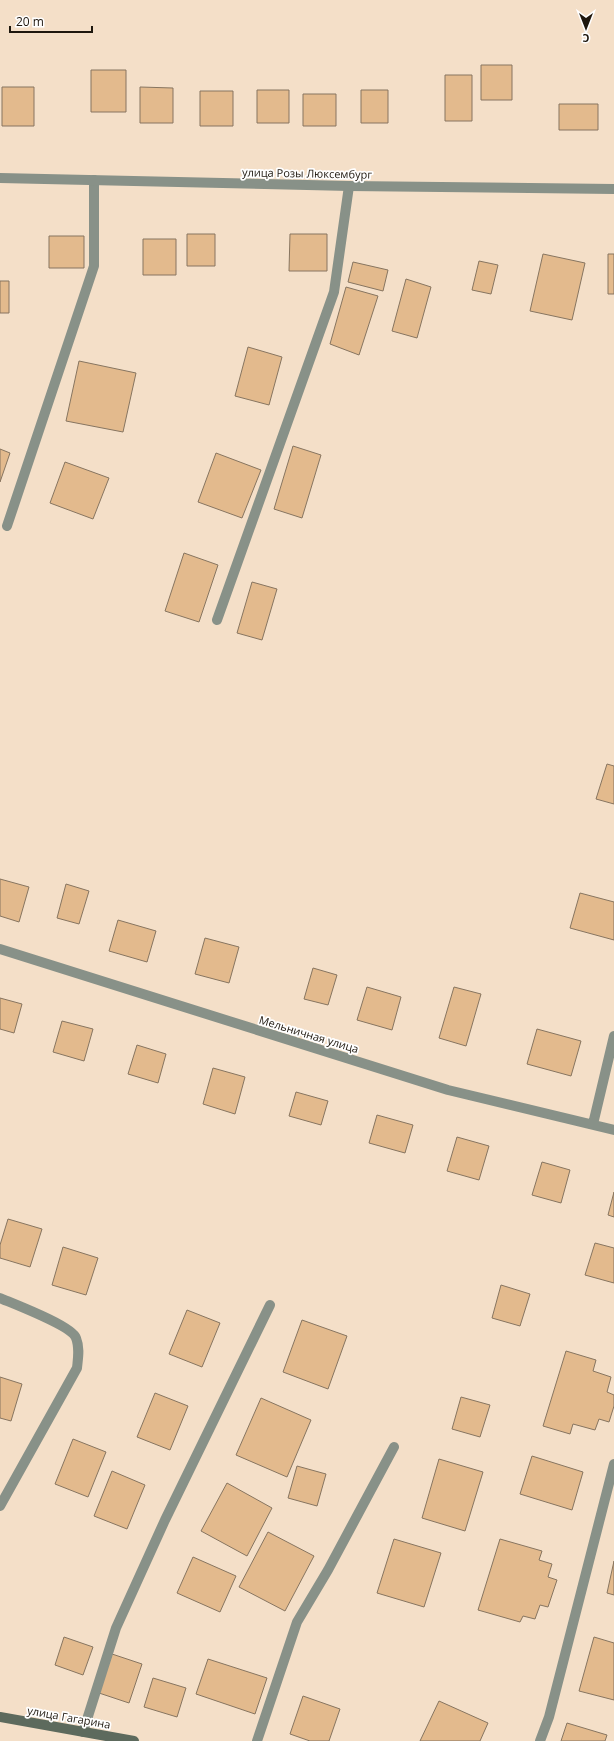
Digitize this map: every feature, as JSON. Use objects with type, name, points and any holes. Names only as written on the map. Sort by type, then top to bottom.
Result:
[{"type":"main road","name":"улица Гагарина","points":[[0,1718],[134,1741]]},
{"type":"street","name":"улица Розы Люксембург","points":[[0,178],[349,186],[614,189]]},
{"type":"street","points":[[7,526],[94,266],[94,180]]},
{"type":"street","points":[[217,620],[334,292],[349,186]]},
{"type":"street","name":"Мельничная улица","points":[[0,949],[448,1090],[614,1130]]},
{"type":"street","points":[[593,1124],[614,1036]]},
{"type":"street","points":[[0,1298],[66,1327],[76,1336],[79,1350],[77,1368],[0,1506]]},
{"type":"street","points":[[82,1732],[116,1628],[165,1520],[270,1305]]},
{"type":"street","points":[[257,1741],[297,1622],[328,1570],[394,1447]]},
{"type":"street","points":[[540,1741],[549,1717],[614,1464]]},
{"type":"building","points":[[481,65],[512,65],[512,100],[481,100]]},
{"type":"building","points":[[91,70],[126,70],[126,112],[91,112]]},
{"type":"building","points":[[445,75],[472,75],[472,121],[445,121]]},
{"type":"building","points":[[2,87],[34,87],[34,126],[2,126]]},
{"type":"building","points":[[140,87],[173,88],[173,123],[140,123]]},
{"type":"building","points":[[257,90],[289,90],[289,123],[257,123]]},
{"type":"building","points":[[361,90],[388,90],[388,123],[361,123]]},
{"type":"building","points":[[200,91],[233,91],[233,126],[200,126]]},
{"type":"building","points":[[303,94],[336,94],[336,126],[303,126]]},
{"type":"building","points":[[559,104],[598,104],[598,130],[559,130]]},
{"type":"building","points":[[187,234],[215,234],[215,266],[187,266]]},
{"type":"building","points":[[290,234],[327,234],[327,271],[289,271]]},
{"type":"building","points":[[49,236],[84,236],[84,268],[49,268]]},
{"type":"building","points":[[143,239],[176,239],[176,275],[143,275]]},
{"type":"building","points":[[543,254],[585,263],[572,320],[530,311]]},
{"type":"building","points":[[608,254],[614,254],[614,294],[608,294]]},
{"type":"building","points":[[479,261],[498,265],[491,294],[472,290]]},
{"type":"building","points":[[353,262],[388,270],[383,291],[348,282]]},
{"type":"building","points":[[406,279],[431,287],[417,338],[392,331]]},
{"type":"building","points":[[0,281],[9,281],[9,313],[0,313]]},
{"type":"building","points":[[346,287],[378,296],[359,355],[330,344]]},
{"type":"building","points":[[248,347],[282,357],[269,405],[235,396]]},
{"type":"building","points":[[79,361],[136,373],[123,432],[66,421]]},
{"type":"building","points":[[293,446],[321,455],[302,518],[274,509]]},
{"type":"building","points":[[0,449],[10,453],[0,482]]},
{"type":"building","points":[[216,453],[261,470],[242,518],[198,502]]},
{"type":"building","points":[[65,462],[109,478],[93,519],[50,503]]},
{"type":"building","points":[[184,553],[218,565],[199,622],[165,611]]},
{"type":"building","points":[[252,582],[277,589],[262,640],[237,633]]},
{"type":"building","points":[[607,764],[614,766],[614,804],[596,799]]},
{"type":"building","points":[[0,879],[29,887],[19,922],[0,916]]},
{"type":"building","points":[[66,884],[89,891],[79,924],[57,918]]},
{"type":"building","points":[[580,893],[614,902],[614,940],[570,928]]},
{"type":"building","points":[[118,920],[156,931],[147,962],[109,951]]},
{"type":"building","points":[[205,938],[239,947],[229,983],[195,974]]},
{"type":"building","points":[[313,968],[337,975],[328,1005],[304,999]]},
{"type":"building","points":[[367,987],[401,997],[392,1030],[357,1020]]},
{"type":"building","points":[[454,987],[481,994],[466,1046],[439,1038]]},
{"type":"building","points":[[0,998],[22,1004],[14,1033],[0,1029]]},
{"type":"building","points":[[62,1021],[93,1029],[84,1061],[53,1052]]},
{"type":"building","points":[[537,1029],[581,1041],[571,1076],[527,1064]]},
{"type":"building","points":[[137,1045],[166,1054],[158,1083],[128,1074]]},
{"type":"building","points":[[213,1068],[245,1077],[235,1114],[203,1104]]},
{"type":"building","points":[[296,1092],[328,1101],[321,1125],[289,1116]]},
{"type":"building","points":[[377,1115],[413,1125],[405,1153],[369,1143]]},
{"type":"building","points":[[457,1137],[489,1146],[479,1180],[447,1171]]},
{"type":"building","points":[[542,1162],[570,1170],[561,1203],[532,1195]]},
{"type":"building","points":[[614,1192],[614,1217],[608,1215]]},
{"type":"building","points":[[8,1219],[42,1229],[30,1267],[0,1258],[0,1245]]},
{"type":"building","points":[[595,1243],[614,1248],[614,1283],[585,1275]]},
{"type":"building","points":[[63,1247],[98,1258],[86,1295],[52,1285]]},
{"type":"building","points":[[501,1285],[530,1294],[520,1326],[492,1318]]},
{"type":"building","points":[[187,1310],[220,1323],[202,1367],[169,1354]]},
{"type":"building","points":[[302,1320],[347,1336],[328,1389],[283,1372]]},
{"type":"building","points":[[566,1351],[596,1360],[593,1371],[611,1377],[607,1392],[614,1395],[614,1406],[609,1422],[599,1419],[595,1430],[573,1424],[570,1434],[543,1426]]},
{"type":"building","points":[[0,1377],[22,1384],[11,1421],[0,1418]]},
{"type":"building","points":[[155,1393],[188,1406],[170,1450],[137,1437]]},
{"type":"building","points":[[461,1397],[490,1405],[480,1437],[452,1429]]},
{"type":"building","points":[[261,1398],[311,1420],[287,1477],[236,1455]]},
{"type":"building","points":[[73,1439],[106,1452],[88,1497],[55,1484]]},
{"type":"building","points":[[532,1456],[583,1472],[572,1510],[520,1494]]},
{"type":"building","points":[[439,1459],[483,1472],[465,1531],[422,1518]]},
{"type":"building","points":[[297,1466],[326,1474],[317,1506],[288,1498]]},
{"type":"building","points":[[112,1471],[145,1485],[127,1529],[94,1516]]},
{"type":"building","points":[[227,1483],[272,1508],[247,1556],[201,1531]]},
{"type":"building","points":[[268,1532],[314,1556],[285,1611],[239,1587]]},
{"type":"building","points":[[394,1539],[441,1553],[424,1607],[377,1593]]},
{"type":"building","points":[[500,1539],[542,1551],[539,1560],[552,1564],[548,1577],[557,1580],[548,1607],[540,1605],[535,1619],[523,1616],[520,1622],[478,1610]]},
{"type":"building","points":[[193,1557],[236,1576],[220,1612],[177,1593]]},
{"type":"building","points":[[614,1561],[614,1595],[607,1593]]},
{"type":"building","points":[[64,1637],[93,1647],[83,1675],[55,1665]]},
{"type":"building","points":[[594,1637],[614,1643],[614,1700],[579,1691]]},
{"type":"building","points":[[112,1654],[142,1664],[129,1703],[99,1693]]},
{"type":"building","points":[[208,1659],[267,1678],[255,1714],[196,1694]]},
{"type":"building","points":[[153,1678],[186,1688],[177,1717],[144,1707]]},
{"type":"building","points":[[303,1696],[340,1709],[329,1741],[310,1741],[290,1734]]},
{"type":"building","points":[[439,1701],[488,1723],[480,1741],[420,1741]]},
{"type":"building","points":[[567,1723],[607,1735],[605,1741],[561,1741]]}]
